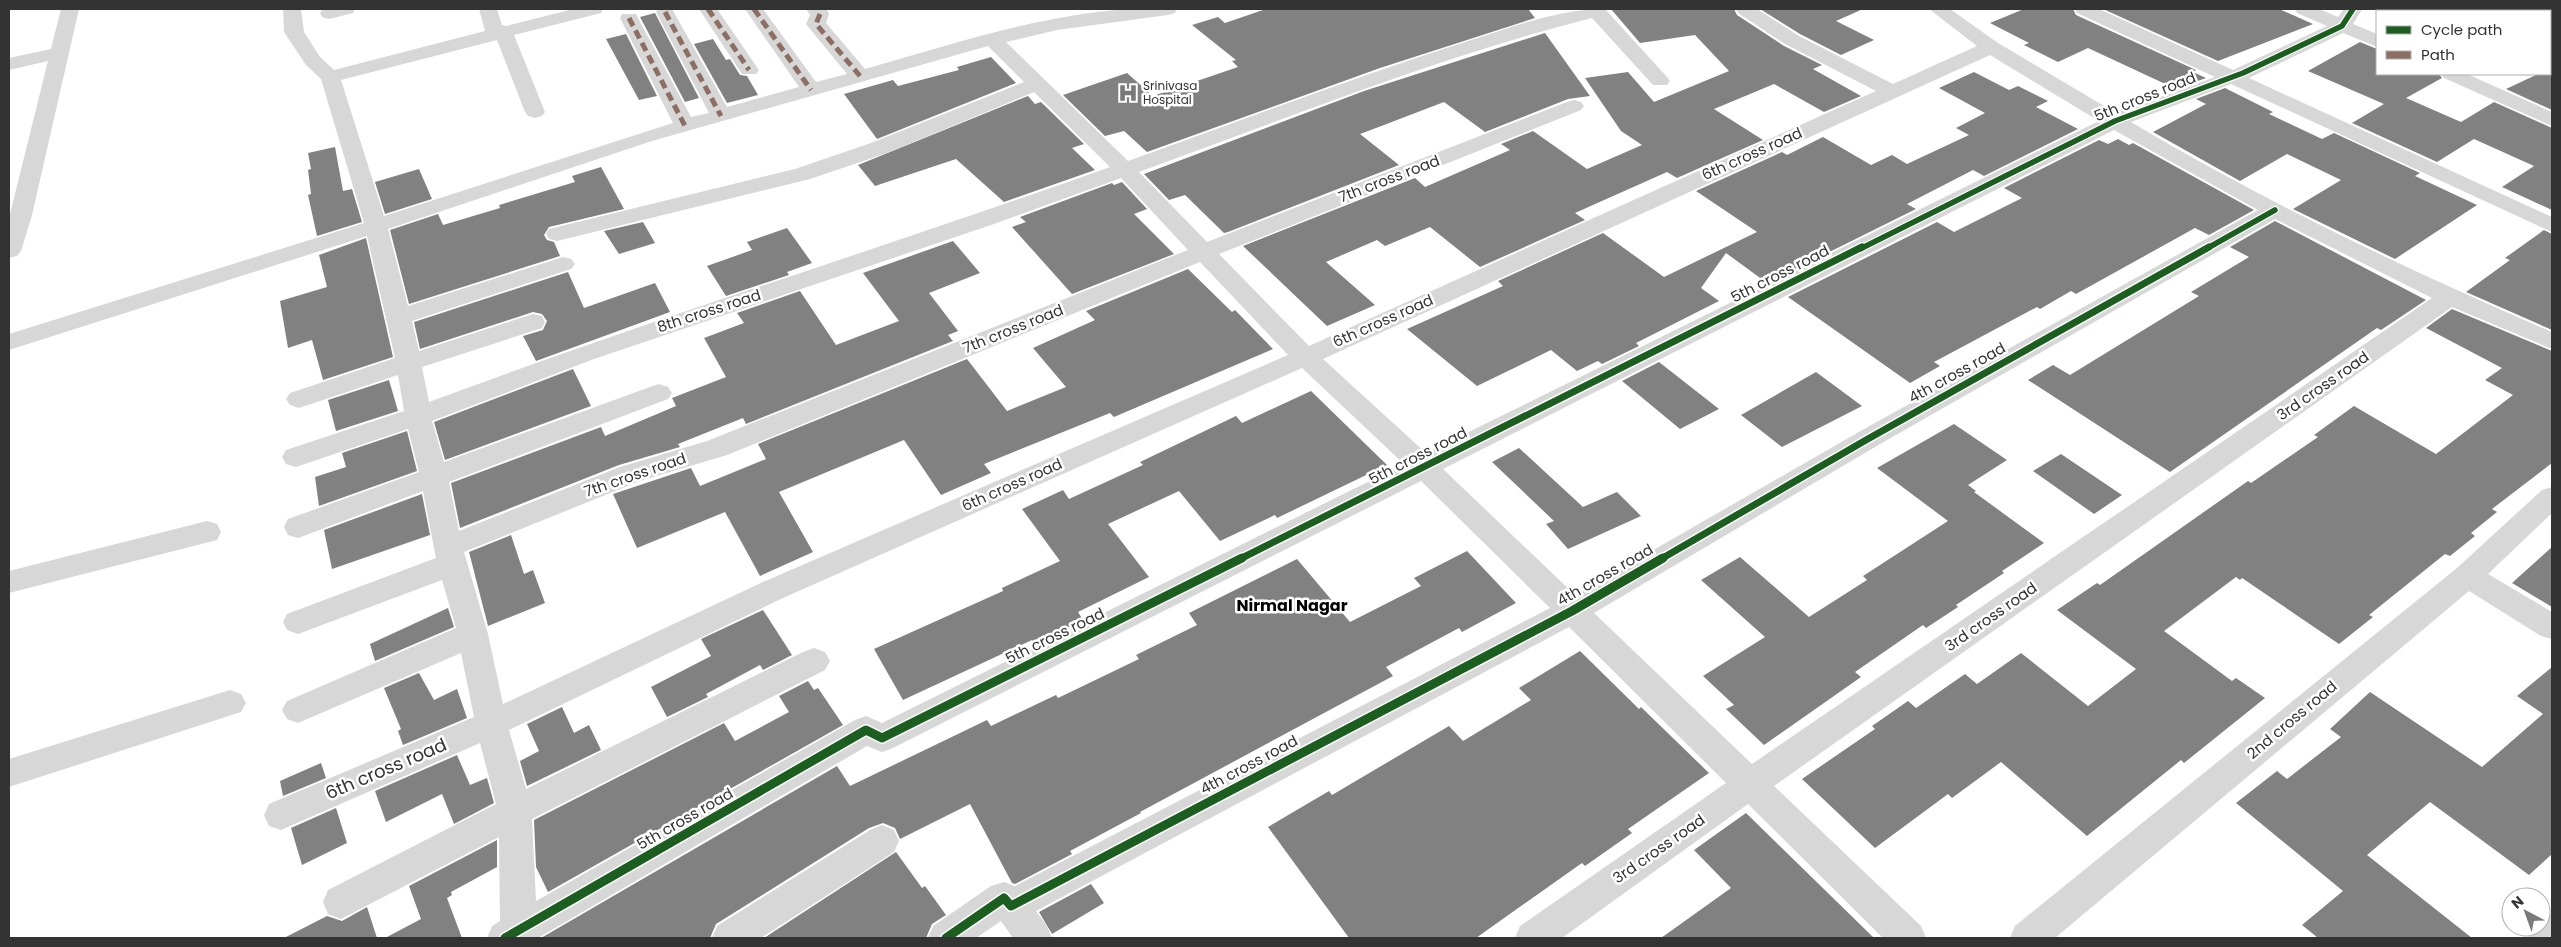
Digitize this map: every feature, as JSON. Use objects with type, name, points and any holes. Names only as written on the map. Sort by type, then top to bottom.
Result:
[{"type":"street","points":[[9,251],[21,216],[70,9]]},
{"type":"street","points":[[292,9],[294,32],[313,61],[330,76],[376,226],[399,317],[418,416],[472,634],[491,724],[515,811],[514,936]]},
{"type":"street","points":[[488,9],[535,112]]},
{"type":"street","points":[[330,76],[594,9]]},
{"type":"street","points":[[708,9],[769,102]]},
{"type":"street","points":[[754,9],[811,90]]},
{"type":"street","points":[[816,9],[820,14],[816,24],[860,76]]},
{"type":"street","points":[[9,342],[685,126],[992,39],[1053,16],[1168,9]]},
{"type":"street","points":[[1745,9],[1792,40],[1891,91]]},
{"type":"street","points":[[1938,9],[1991,47],[2115,121],[2275,210],[2450,297],[2552,341]]},
{"type":"street","points":[[2084,9],[2552,225]]},
{"type":"street","points":[[2304,9],[2348,17],[2376,40]]},
{"type":"street","points":[[1596,10],[1660,81]]},
{"type":"street","name":"8th cross road","points":[[296,457],[418,416],[585,353],[986,219],[1124,168],[1499,37],[1596,10]]},
{"type":"street","points":[[665,12],[721,116]]},
{"type":"street","name":"5th cross road","points":[[514,936],[866,730],[882,738],[1425,468],[2115,121],[2233,77],[2348,17]]},
{"type":"street","points":[[629,18],[650,54],[685,126]]},
{"type":"street","points":[[992,39],[1124,168],[1305,357],[1425,468],[1908,938]]},
{"type":"street","name":"6th cross road","points":[[281,814],[491,724],[773,590],[1305,357],[1991,47]]},
{"type":"street","points":[[9,64],[59,53]]},
{"type":"street","points":[[2453,75],[2552,120]]},
{"type":"street","points":[[557,234],[802,174],[879,148],[1036,84]]},
{"type":"street","name":"7th cross road","points":[[298,622],[630,474],[717,448],[1203,252],[1574,106]]},
{"type":"street","name":"4th cross road","points":[[946,938],[1004,898],[1011,906],[1572,611],[1874,435],[2275,210]]},
{"type":"street","points":[[399,317],[563,264]]},
{"type":"street","name":"3rd cross road","points":[[1533,938],[1750,784],[2450,297]]},
{"type":"street","points":[[299,399],[533,322]]},
{"type":"street","points":[[298,527],[659,393]]},
{"type":"street","name":"2nd cross road","points":[[2028,938],[2467,576],[2552,497]]},
{"type":"street","points":[[9,582],[207,532]]},
{"type":"street","points":[[2467,576],[2552,627]]},
{"type":"street","points":[[298,710],[472,634]]},
{"type":"street","points":[[341,902],[515,811],[814,661]]},
{"type":"street","points":[[9,773],[230,703]]},
{"type":"street","points":[[730,938],[882,841]]},
{"type":"street","points":[[1011,906],[1034,938]]},
{"type":"street","points":[[2545,938],[2552,931]]},
{"type":"building","points":[[1266,9],[1528,9],[1535,18],[1380,68],[1147,152],[1124,131],[1105,136],[1063,95],[1127,73],[1153,96],[1238,67],[1232,61],[1236,60],[1192,25],[1218,17],[1225,23]]},
{"type":"building","points":[[1611,9],[1734,9],[1737,15],[1784,46],[1822,65],[1813,69],[1861,96],[1824,112],[1774,84],[1714,109],[1763,140],[1677,178],[1667,172],[1575,213],[1585,220],[1480,267],[1430,227],[1385,246],[1377,240],[1326,262],[1375,305],[1327,326],[1243,246],[1415,178],[1425,187],[1510,150],[1501,144],[1533,131],[1587,169],[1642,145],[1621,131],[1585,78],[1628,72],[1654,102],[1729,71],[1695,35],[1640,43]]},
{"type":"building","points":[[1760,9],[1863,9],[1836,21],[1874,40],[1841,55],[1800,34]]},
{"type":"building","points":[[2024,9],[2073,9],[2076,15],[2196,70],[2193,72],[2206,78],[2176,89],[2088,48],[2058,62],[2024,45],[2029,43],[1990,23]]},
{"type":"building","points":[[2103,9],[2279,9],[2313,24],[2218,61]]},
{"type":"building","points":[[655,13],[699,98],[685,102],[640,17]]},
{"type":"building","points":[[1545,33],[1590,96],[1568,99],[1485,132],[1444,102],[1360,134],[1399,165],[1228,232],[1224,233],[1185,195],[1169,200],[1144,174],[1364,91]]},
{"type":"building","points":[[626,34],[657,96],[639,100],[606,39]]},
{"type":"building","points":[[713,39],[726,60],[730,59],[740,75],[747,76],[758,95],[727,103],[694,44]]},
{"type":"building","points":[[2360,42],[2376,49],[2376,75],[2440,75],[2442,78],[2406,98],[2461,122],[2494,102],[2552,128],[2552,210],[2502,187],[2534,166],[2474,139],[2437,162],[2352,123],[2384,104],[2308,71]]},
{"type":"building","points":[[991,57],[1016,83],[877,139],[844,94],[893,80],[898,86],[959,70],[957,67]]},
{"type":"building","points":[[2551,68],[2552,110],[2506,89],[2536,75],[2551,75]]},
{"type":"building","points":[[1974,72],[2009,90],[2018,86],[2048,101],[2036,107],[2078,129],[1984,176],[1973,170],[1907,204],[1916,209],[1767,283],[1726,253],[1701,288],[1719,301],[1636,343],[1639,346],[1602,364],[1598,361],[1577,371],[1551,350],[1477,386],[1407,329],[1503,286],[1498,281],[1603,233],[1664,277],[1757,232],[1696,191],[1782,152],[1787,155],[1823,137],[1871,165],[1892,155],[1907,164],[1969,135],[1956,128],[1985,113],[1939,88]]},
{"type":"building","points":[[2225,88],[2273,112],[2269,114],[2322,139],[2334,133],[2420,173],[2415,176],[2477,205],[2395,259],[2293,209],[2341,180],[2287,154],[2240,181],[2153,132],[2206,104],[2196,99]]},
{"type":"building","points":[[1028,96],[1035,104],[1041,102],[1084,144],[1072,148],[1095,170],[1004,202],[956,159],[875,186],[858,165]]},
{"type":"building","points":[[2118,139],[2129,145],[2133,143],[2254,210],[2209,235],[2195,228],[2076,294],[2071,291],[2040,309],[2037,307],[1934,362],[1940,366],[1910,383],[1788,297],[1937,222],[1954,232],[2022,198],[2004,188],[2099,140],[2108,144]]},
{"type":"building","points":[[335,147],[343,191],[352,189],[362,222],[317,236],[308,195],[311,194],[308,170],[311,169],[308,153]]},
{"type":"building","points":[[601,167],[624,209],[549,227],[544,235],[547,240],[554,242],[560,256],[409,304],[390,230],[438,214],[443,225],[500,208],[499,205],[575,182],[572,176]]},
{"type":"building","points":[[419,169],[432,199],[385,214],[375,182]]},
{"type":"building","points":[[1122,182],[1147,209],[1134,214],[1174,254],[1072,294],[1012,227],[1026,222],[1020,217],[1112,183],[1114,185]]},
{"type":"building","points":[[2275,221],[2426,300],[2381,330],[2377,328],[2170,472],[2028,380],[2053,365],[2070,375],[2199,296],[2191,292],[2249,257],[2230,247]]},
{"type":"building","points":[[643,222],[655,243],[619,254],[604,231]]},
{"type":"building","points":[[787,228],[812,263],[787,272],[789,275],[726,296],[707,266],[752,250],[747,242]]},
{"type":"building","points":[[2544,230],[2552,234],[2552,330],[2466,292],[2510,260],[2505,258]]},
{"type":"building","points":[[366,238],[393,357],[323,380],[312,340],[288,348],[280,301],[327,287],[319,255]]},
{"type":"building","points":[[953,241],[980,273],[929,293],[958,331],[948,335],[953,341],[746,424],[743,418],[678,444],[680,447],[619,465],[460,528],[451,483],[601,427],[605,436],[676,406],[672,398],[726,377],[704,338],[744,323],[737,313],[800,291],[836,345],[899,321],[863,273]]},
{"type":"building","points":[[1188,269],[1232,312],[1235,310],[1273,349],[1114,417],[1110,413],[984,464],[991,473],[941,495],[904,440],[779,492],[813,552],[760,576],[725,512],[637,548],[613,494],[691,468],[700,486],[766,459],[758,444],[967,359],[1007,411],[1066,387],[1033,348],[1095,320],[1086,311]]},
{"type":"building","points":[[568,272],[584,308],[655,283],[670,312],[536,361],[523,336],[543,330],[547,321],[542,314],[533,312],[420,349],[414,322]]},
{"type":"building","points":[[2452,309],[2552,351],[2552,463],[2492,509],[2497,512],[2471,533],[2475,536],[2450,556],[2445,554],[2369,615],[2373,617],[2339,644],[2242,578],[2240,580],[2236,577],[2164,631],[2232,681],[2236,678],[2265,698],[2184,763],[2181,760],[2087,836],[2001,762],[1952,798],[1948,794],[1875,848],[1802,779],[1875,729],[1872,726],[1908,701],[1916,708],[1965,674],[1977,684],[2021,653],[2088,706],[2136,669],[2057,610],[2097,583],[2100,585],[2248,481],[2251,483],[2318,437],[2314,435],[2354,406],[2436,454],[2513,395],[2485,380],[2502,368],[2426,328]]},
{"type":"building","points":[[1659,362],[1719,409],[1680,429],[1622,381]]},
{"type":"building","points":[[573,369],[591,406],[445,460],[434,422]]},
{"type":"building","points":[[1816,372],[1862,406],[1782,447],[1741,415]]},
{"type":"building","points":[[389,380],[398,411],[336,431],[328,400]]},
{"type":"building","points":[[1311,391],[1387,465],[1277,518],[1275,515],[1220,541],[1179,491],[1108,524],[1149,577],[1078,612],[1083,620],[1034,644],[1032,640],[903,700],[874,649],[1003,591],[1002,588],[1060,561],[1022,509],[1063,490],[1069,499],[1143,465],[1140,462],[1236,416],[1242,423]]},
{"type":"building","points":[[1954,424],[2007,460],[1968,485],[1976,491],[1974,492],[2044,543],[1956,605],[1958,607],[1926,628],[1923,625],[1855,672],[1861,677],[1764,745],[1726,709],[1734,705],[1703,676],[1765,637],[1701,580],[1740,557],[1809,617],[1867,580],[1863,576],[1948,521],[1877,468]]},
{"type":"building","points":[[407,431],[417,471],[319,506],[315,477],[346,467],[342,453]]},
{"type":"building","points":[[1519,448],[1583,507],[1617,492],[1641,516],[1568,549],[1546,524],[1554,521],[1492,462]]},
{"type":"building","points":[[2061,454],[2122,495],[2094,514],[2033,471]]},
{"type":"building","points":[[422,494],[430,535],[332,569],[324,530]]},
{"type":"building","points":[[511,535],[524,574],[533,570],[545,603],[488,626],[469,552]]},
{"type":"building","points":[[2552,547],[2552,607],[2512,583]]},
{"type":"building","points":[[1467,551],[1516,603],[1462,632],[1459,628],[1386,667],[1393,676],[1140,812],[1070,851],[1072,854],[1015,884],[1012,883],[970,804],[900,839],[895,828],[883,823],[869,828],[716,924],[710,938],[541,938],[837,766],[850,786],[987,720],[991,726],[1056,695],[1058,698],[1139,659],[1136,655],[1197,625],[1189,613],[1297,559],[1350,622],[1421,586],[1414,578]]},
{"type":"building","points":[[448,608],[454,627],[375,661],[370,644]]},
{"type":"building","points":[[763,610],[792,655],[763,670],[760,665],[706,694],[708,697],[667,717],[651,687],[711,656],[701,639]]},
{"type":"building","points":[[1580,651],[1639,709],[1641,707],[1709,773],[1628,829],[1632,833],[1585,866],[1582,863],[1476,938],[1349,938],[1268,827],[1329,791],[1332,795],[1449,726],[1463,741],[1531,700],[1519,688]]},
{"type":"building","points":[[2552,667],[2552,854],[2529,875],[2430,802],[2367,855],[2472,938],[2318,938],[2302,925],[2343,891],[2236,803],[2277,771],[2287,779],[2341,737],[2330,729],[2370,692],[2482,767],[2543,714],[2517,696]]},
{"type":"building","points":[[419,673],[434,700],[457,689],[467,718],[403,745],[398,731],[401,729],[384,688]]},
{"type":"building","points":[[808,681],[814,690],[818,688],[843,725],[548,892],[536,867],[534,820],[724,723],[735,741],[789,712],[779,696]]},
{"type":"building","points":[[562,707],[574,733],[589,725],[601,750],[527,786],[520,761],[539,751],[527,724]]},
{"type":"building","points":[[457,755],[470,785],[487,778],[494,803],[454,824],[442,794],[386,822],[375,791]]},
{"type":"building","points":[[321,763],[326,778],[283,796],[280,781]]},
{"type":"building","points":[[336,808],[347,843],[302,865],[291,828]]},
{"type":"building","points":[[1746,813],[1874,938],[1661,938],[1731,888],[1694,850]]},
{"type":"building","points":[[497,840],[497,867],[451,892],[452,895],[447,898],[462,938],[385,938],[421,919],[409,886]]},
{"type":"building","points":[[896,852],[922,888],[925,886],[946,915],[932,924],[926,938],[764,938]]},
{"type":"building","points":[[1091,884],[1104,903],[1052,934],[1039,912]]},
{"type":"building","points":[[367,907],[377,938],[284,938],[327,916],[342,921]]},
{"type":"marked path","points":[[708,9],[749,70]]},
{"type":"marked path","points":[[754,9],[811,90]]},
{"type":"marked path","points":[[665,12],[721,116]]},
{"type":"marked path","points":[[820,14],[816,24],[860,76]]},
{"type":"marked path","points":[[629,18],[649,53],[685,126]]},
{"type":"cycle path","points":[[505,938],[866,730],[882,738],[2115,121],[2243,73],[2342,26],[2353,9]]},
{"type":"cycle path","points":[[946,938],[1004,898],[1011,906],[1572,611],[1866,440],[2275,210]]},
{"type":"place","name":"Srinivasa Hospital","points":[[1128,93]]},
{"type":"district","name":"Nirmal Nagar","points":[[1292,605]]}]
